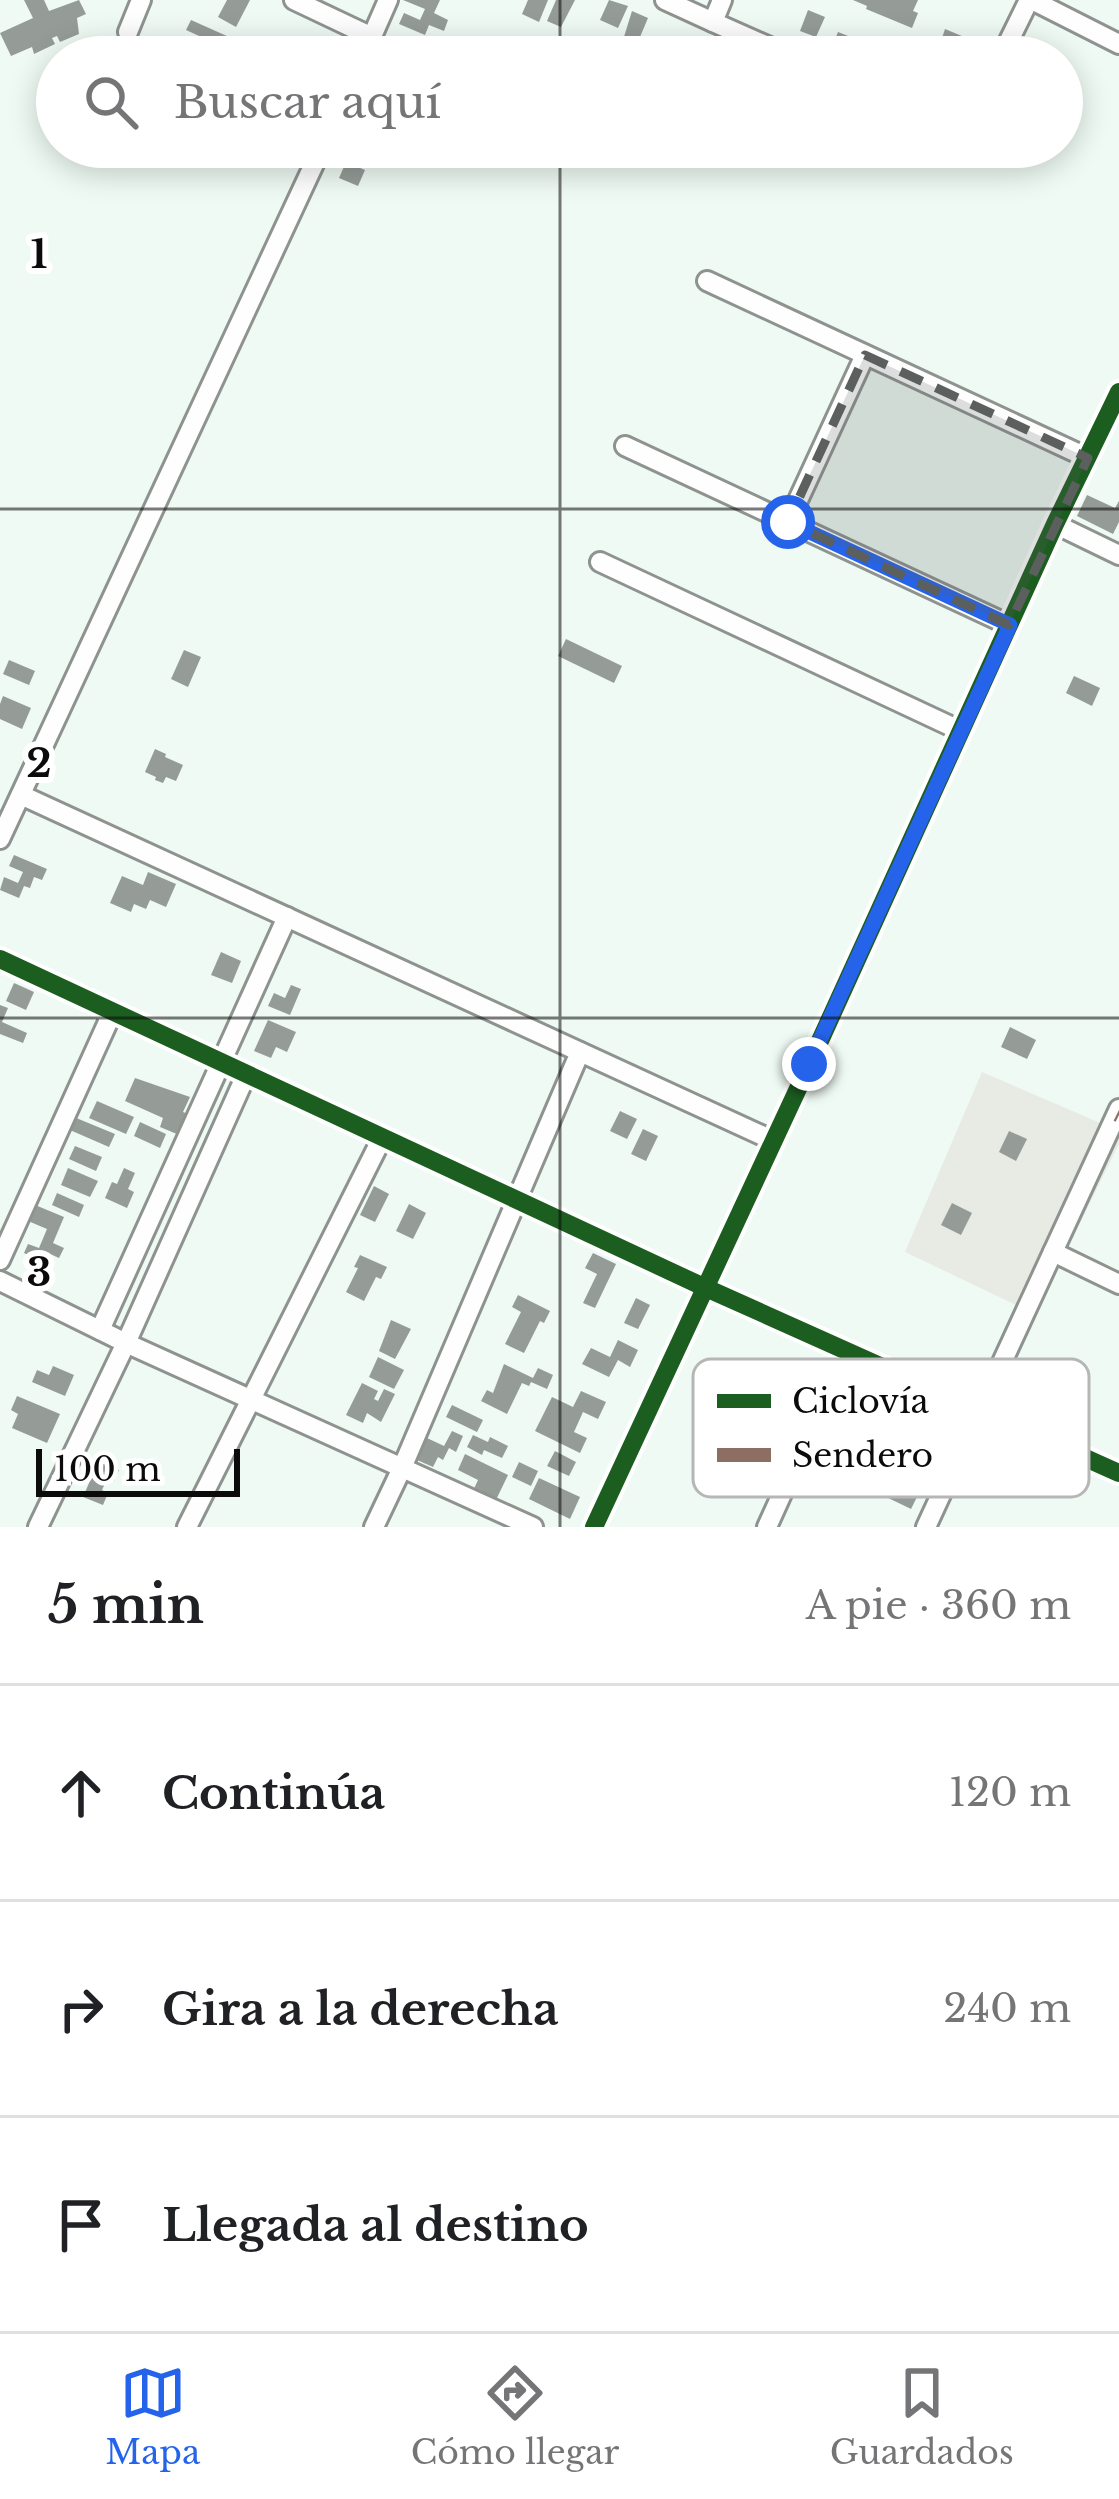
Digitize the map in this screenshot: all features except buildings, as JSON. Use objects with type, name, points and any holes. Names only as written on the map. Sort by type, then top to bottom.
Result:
[{"type":"street","points":[[128,32],[142,0]]},
{"type":"street","points":[[294,0],[370,36]]},
{"type":"street","points":[[372,36],[388,0]]},
{"type":"street","points":[[665,0],[745,36]]},
{"type":"street","points":[[713,22],[722,0]]},
{"type":"street","points":[[1012,36],[1030,0],[1119,44]]},
{"type":"street","points":[[0,839],[312,168]]},
{"type":"street","points":[[707,281],[1088,458]]},
{"type":"street","points":[[788,522],[865,355]]},
{"type":"street","points":[[594,1527],[1119,392]]},
{"type":"street","points":[[625,446],[1010,625]]},
{"type":"street","points":[[1055,524],[1119,555]]},
{"type":"street","points":[[600,562],[961,731]]},
{"type":"street","points":[[21,795],[774,1141]]},
{"type":"street","points":[[100,1330],[287,917]]},
{"type":"street","points":[[0,958],[862,1359]]},
{"type":"street","points":[[0,1259],[113,1011]]},
{"type":"street","points":[[374,1527],[580,1052]]},
{"type":"street","points":[[38,1527],[246,1075]]},
{"type":"street","points":[[1004,1359],[1119,1109]]},
{"type":"street","points":[[187,1527],[382,1138]]},
{"type":"street","points":[[1053,1252],[1119,1284]]},
{"type":"street","points":[[0,1282],[532,1527]]},
{"type":"street","points":[[843,1359],[846,1352]]},
{"type":"street","points":[[1089,1460],[1119,1473]]},
{"type":"street","points":[[767,1527],[781,1497]]},
{"type":"street","points":[[926,1527],[940,1497]]},
{"type":"highlighted area","points":[[865,355],[1088,458],[1009,625],[788,522]]},
{"type":"shaded area","points":[[982,1072],[1119,1131],[1119,1144],[1035,1314],[905,1252]]},
{"type":"cycle path","points":[[594,1527],[1119,392]]},
{"type":"cycle path","points":[[0,959],[865,1359]]},
{"type":"cycle path","points":[[1089,1460],[1119,1473]]},
{"type":"route","points":[[788,522],[1010,625],[809,1064]]}]
